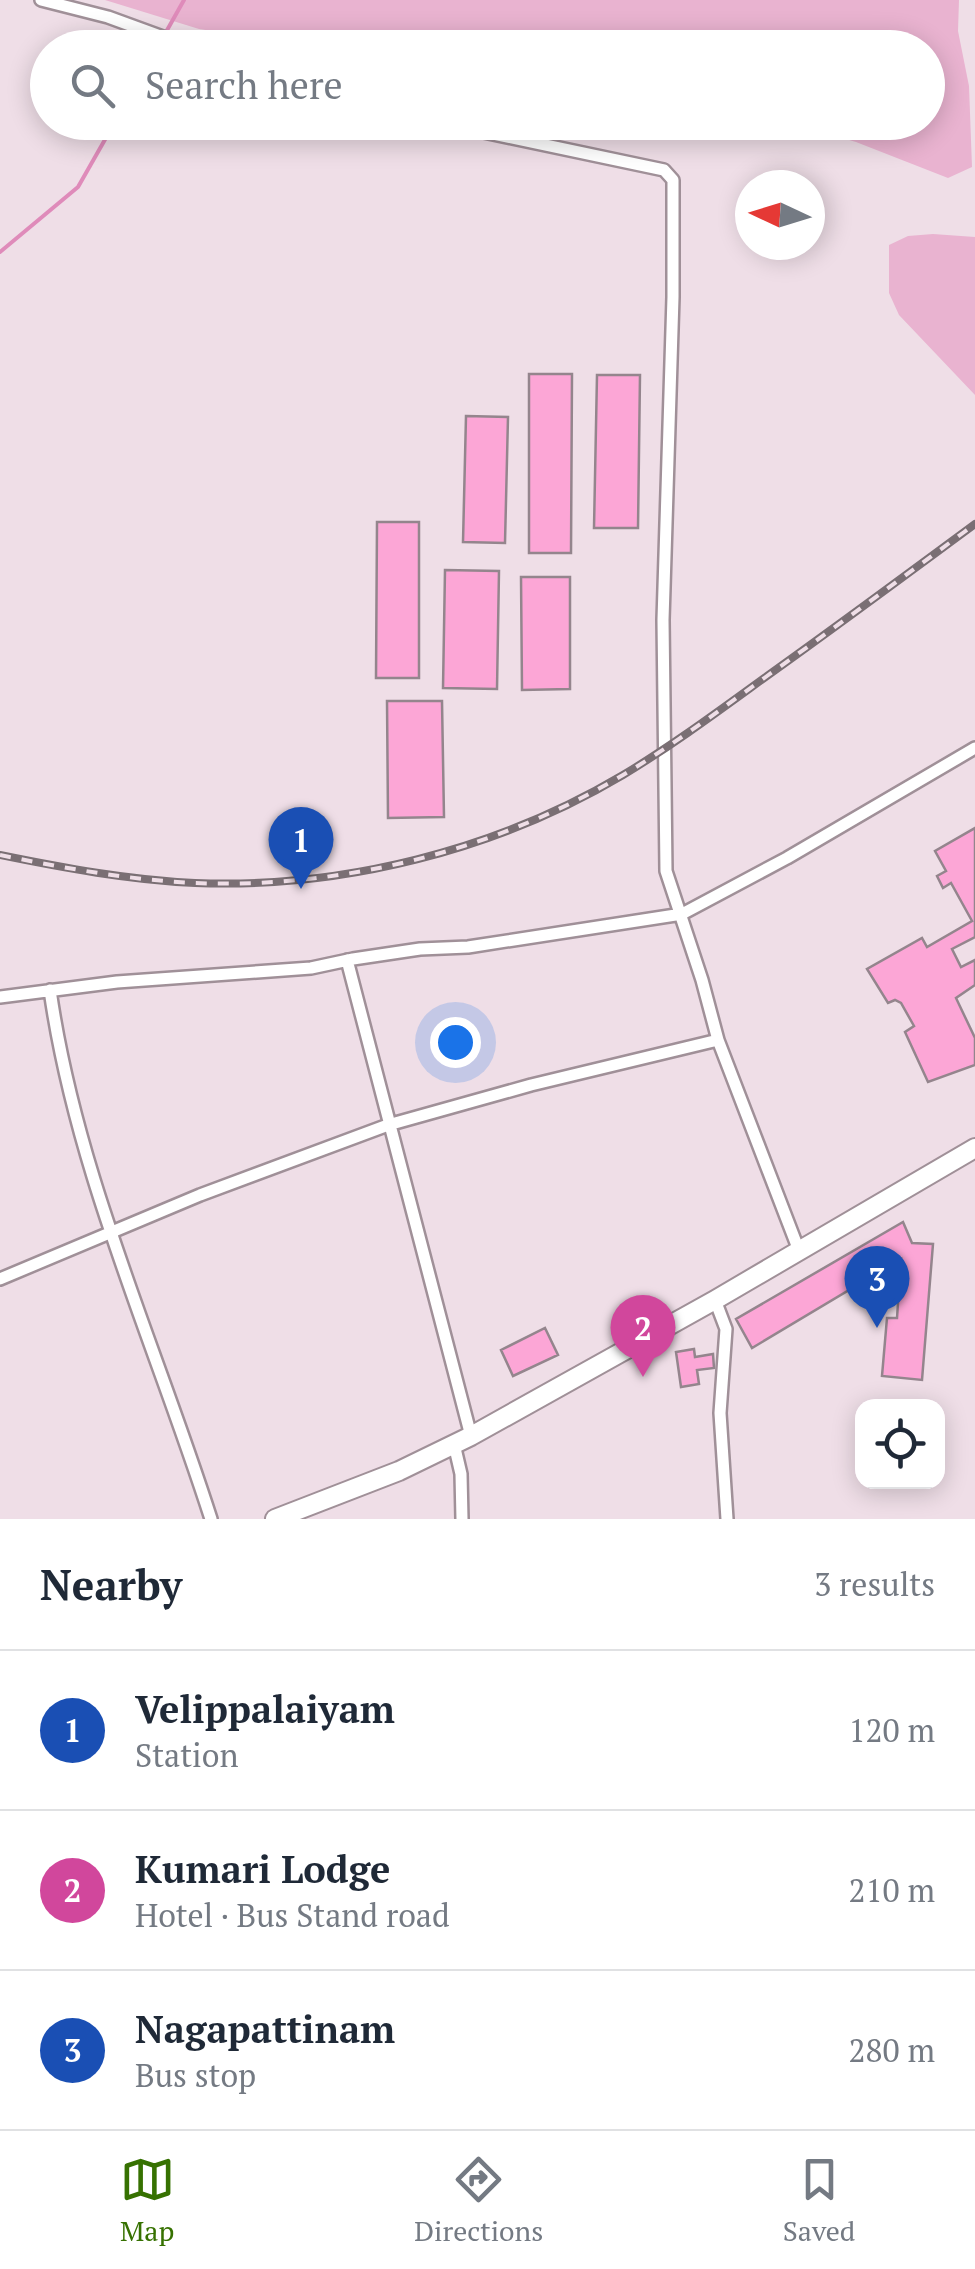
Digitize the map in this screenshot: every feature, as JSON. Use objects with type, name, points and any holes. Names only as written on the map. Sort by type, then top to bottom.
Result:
[{"type":"main road","points":[[276,1519],[399,1471],[462,1440],[715,1300],[798,1248],[975,1148]]},
{"type":"street","points":[[41,0],[145,30]]},
{"type":"street","points":[[518,140],[664,170],[674,184],[663,715],[666,872],[718,1040],[798,1248]]},
{"type":"street","points":[[0,997],[312,968],[420,949],[468,947],[682,914],[787,858],[975,748]]},
{"type":"street","points":[[348,960],[462,1440],[462,1519]]},
{"type":"street","points":[[50,990],[65,1079],[94,1182],[212,1519]]},
{"type":"street","points":[[0,1279],[322,1147],[388,1124],[718,1040]]},
{"type":"street","points":[[715,1300],[726,1329],[720,1414],[728,1519]]},
{"type":"shaded area","points":[[105,0],[959,0],[958,31],[969,86],[972,167],[948,178],[849,140],[945,140],[945,30],[199,29]]},
{"type":"shaded area","points":[[908,236],[975,237],[975,395],[899,315],[889,293],[889,245]]},
{"type":"building","points":[[529,374],[572,374],[571,553],[529,553]]},
{"type":"building","points":[[597,375],[640,375],[638,528],[594,528]]},
{"type":"building","points":[[466,416],[508,417],[505,543],[463,542]]},
{"type":"building","points":[[377,522],[419,522],[419,678],[376,678]]},
{"type":"building","points":[[445,570],[499,571],[497,689],[443,688]]},
{"type":"building","points":[[521,577],[570,577],[570,689],[522,690]]},
{"type":"building","points":[[387,701],[442,701],[444,817],[388,818]]},
{"type":"building","points":[[975,828],[975,937],[952,949],[961,967],[975,960],[975,985],[956,998],[975,1038],[975,1065],[928,1082],[905,1032],[914,1026],[901,1003],[888,1003],[867,969],[922,938],[927,947],[972,921],[951,883],[943,888],[937,876],[946,871],[935,851]]},
{"type":"building","points":[[903,1222],[912,1243],[933,1244],[922,1380],[882,1376],[887,1318],[897,1318],[901,1259],[752,1348],[736,1319]]},
{"type":"building","points":[[545,1328],[558,1355],[513,1376],[501,1350]]},
{"type":"building","points":[[694,1349],[695,1357],[713,1354],[714,1368],[697,1370],[699,1384],[681,1387],[676,1352]]},
{"type":"waterway","points":[[167,30],[184,0]]},
{"type":"waterway","points":[[0,252],[78,187],[105,140]]},
{"type":"railway","points":[[0,855],[146,879],[250,883],[362,871],[471,844],[574,801],[642,764],[975,524]]},
{"type":"place","name":"Velippalaiyam","points":[[301,889]]},
{"type":"place","name":"Nagapattinam","points":[[877,1328]]},
{"type":"place","name":"Kumari Lodge","points":[[643,1377]]}]
